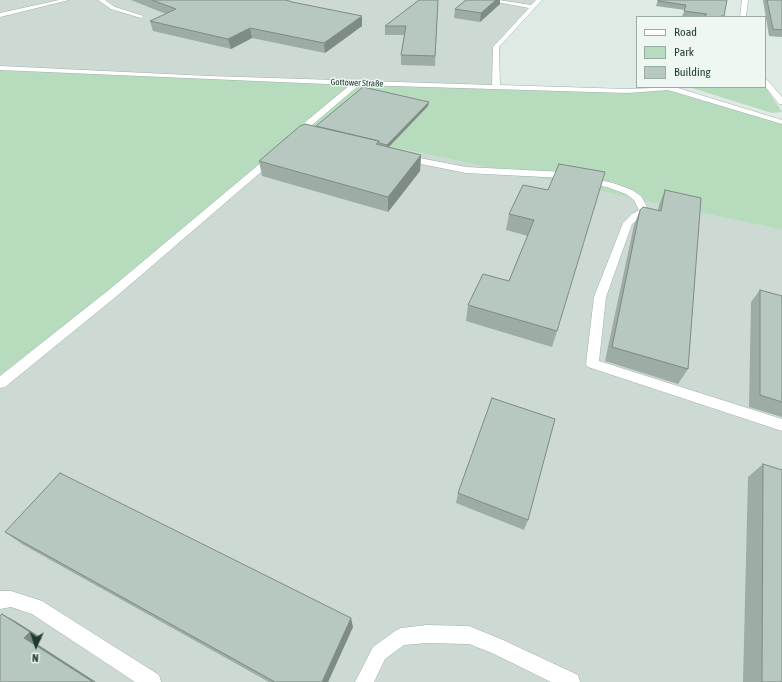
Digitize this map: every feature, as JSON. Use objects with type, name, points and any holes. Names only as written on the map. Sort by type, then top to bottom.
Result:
[{"type":"street","points":[[0,15],[66,0]]},
{"type":"street","points":[[101,0],[113,8],[141,16]]},
{"type":"street","points":[[489,0],[532,7]]},
{"type":"street","points":[[496,87],[496,47],[539,0]]},
{"type":"street","points":[[743,16],[745,0]]},
{"type":"street","points":[[32,3],[38,6]]},
{"type":"street","name":"Gottower Straße","points":[[0,68],[357,83],[627,91],[673,88]]},
{"type":"street","name":"Gottower Straße","points":[[0,76],[38,70]]},
{"type":"street","points":[[766,82],[782,101]]},
{"type":"street","points":[[0,384],[114,292],[285,146],[297,132],[357,83]]},
{"type":"street","points":[[673,88],[782,122]]},
{"type":"street","points":[[297,132],[315,136]]},
{"type":"street","points":[[394,156],[466,170],[564,175],[610,185],[629,192],[638,198],[644,211],[635,216],[628,223],[600,297],[592,364],[782,425]]},
{"type":"street","points":[[0,600],[11,599],[36,607],[152,682]]},
{"type":"street","points":[[364,682],[379,653],[401,638],[428,634],[469,635],[497,646],[571,682]]},
{"type":"shaded area","points":[[0,0],[539,0],[496,47],[496,87],[357,83],[0,68]]},
{"type":"shaded area","points":[[304,128],[782,230],[782,682],[0,682],[0,386]]},
{"type":"green space","points":[[0,68],[209,78],[627,91],[670,88],[782,122],[782,230],[304,128],[0,386]]},
{"type":"green space","points":[[692,88],[766,88],[782,112],[772,113]]},
{"type":"building","points":[[152,0],[286,0],[362,16],[324,43],[250,28],[228,39],[150,21],[176,9]]},
{"type":"building","points":[[419,0],[438,0],[435,56],[401,55],[406,26],[385,26]]},
{"type":"building","points":[[466,0],[496,0],[481,13],[455,9]]},
{"type":"building","points":[[727,0],[724,16],[704,16],[707,14],[684,11],[686,5],[658,1]]},
{"type":"building","points":[[767,0],[782,0],[782,30],[773,29]]},
{"type":"building","points":[[363,87],[429,102],[387,145],[379,143],[379,141],[316,126]]},
{"type":"building","points":[[305,124],[379,141],[376,144],[421,155],[388,197],[259,161],[300,126]]},
{"type":"building","points":[[559,164],[605,172],[557,331],[468,305],[483,274],[509,281],[534,220],[509,214],[523,185],[548,190]]},
{"type":"building","points":[[665,190],[701,198],[688,369],[612,347],[640,210],[643,207],[661,211]]},
{"type":"building","points":[[760,290],[782,296],[782,402],[760,395]]},
{"type":"building","points":[[492,398],[555,419],[528,520],[458,493]]},
{"type":"building","points":[[763,464],[782,470],[782,682],[762,682]]},
{"type":"building","points":[[60,473],[351,618],[322,682],[275,682],[5,532]]},
{"type":"building","points":[[2,614],[30,632],[24,638],[93,682],[0,682],[0,616]]}]
